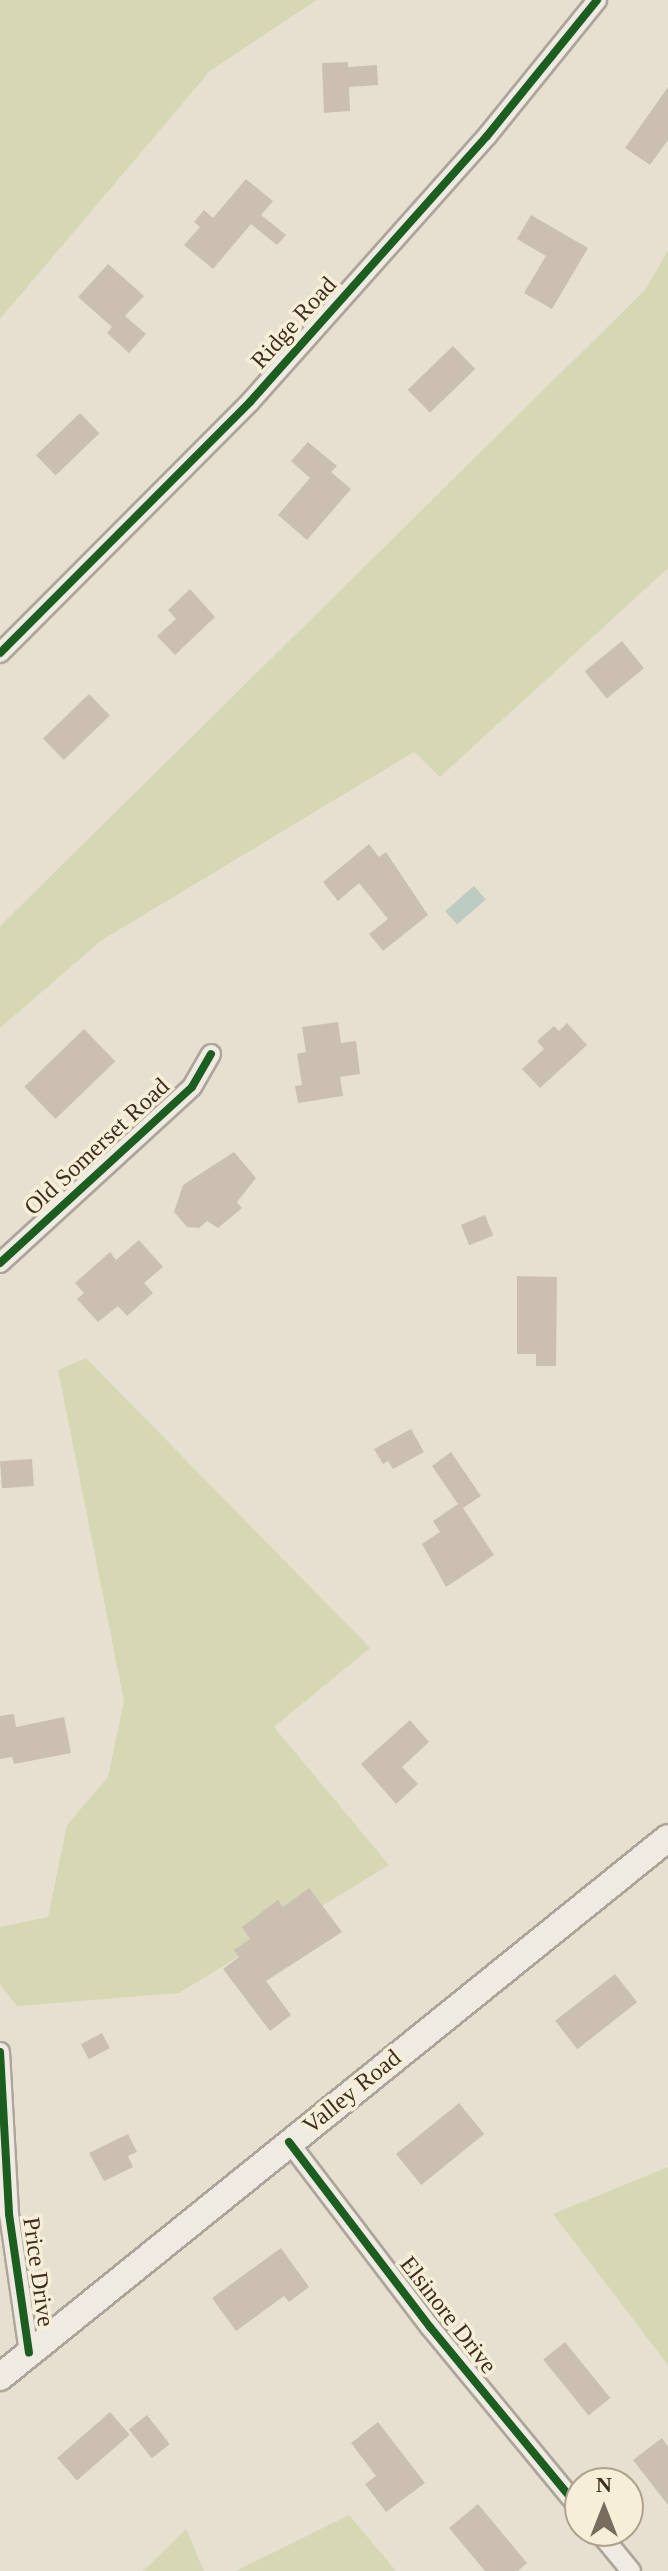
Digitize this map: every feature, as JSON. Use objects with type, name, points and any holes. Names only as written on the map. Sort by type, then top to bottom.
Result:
[{"type":"main road","name":"Valley Road","points":[[0,2377],[668,1838]]},
{"type":"street","name":"Ridge Road","points":[[0,653],[250,402],[487,136],[597,0]]},
{"type":"street","name":"Old Somerset Road","points":[[0,1263],[192,1087],[211,1054]]},
{"type":"street","name":"Price Drive","points":[[0,2052],[9,2214],[29,2353]]},
{"type":"street","name":"Elsinore Drive","points":[[289,2142],[430,2327],[564,2490]]},
{"type":"street","points":[[611,2547],[631,2571]]},
{"type":"green space","points":[[0,0],[317,0],[210,71],[0,319]]},
{"type":"green space","points":[[668,250],[668,568],[440,777],[414,752],[102,940],[0,1028],[0,926],[646,289]]},
{"type":"green space","points":[[86,1358],[370,1648],[274,1727],[389,1865],[179,1993],[17,2006],[0,1984],[0,1927],[48,1917],[67,1825],[108,1777],[124,1701],[58,1370]]},
{"type":"green space","points":[[668,2167],[668,2365],[553,2214]]},
{"type":"green space","points":[[349,2515],[396,2571],[236,2571]]},
{"type":"green space","points":[[186,2529],[204,2571],[143,2571]]},
{"type":"shaded area","points":[[474,886],[486,900],[457,925],[445,911]]},
{"type":"building","points":[[348,62],[348,67],[377,65],[378,85],[349,87],[350,111],[324,113],[322,63]]},
{"type":"building","points":[[668,87],[668,140],[650,165],[625,148]]},
{"type":"building","points":[[246,179],[273,201],[261,215],[286,235],[277,245],[251,224],[213,269],[184,245],[200,227],[194,222],[204,210],[213,218]]},
{"type":"building","points":[[531,215],[588,248],[552,309],[524,293],[546,256],[517,239]]},
{"type":"building","points":[[108,264],[144,296],[125,316],[146,334],[129,353],[107,333],[112,327],[78,297]]},
{"type":"building","points":[[453,346],[475,369],[430,413],[408,390]]},
{"type":"building","points":[[80,413],[99,433],[56,476],[36,455]]},
{"type":"building","points":[[308,442],[337,466],[331,472],[351,489],[307,540],[278,515],[310,478],[291,461]]},
{"type":"building","points":[[190,589],[215,617],[175,655],[157,636],[176,619],[168,610]]},
{"type":"building","points":[[622,641],[644,668],[607,698],[585,671]]},
{"type":"building","points":[[89,694],[110,716],[64,760],[43,738]]},
{"type":"building","points":[[369,844],[379,857],[386,852],[428,915],[383,951],[369,934],[388,919],[359,883],[338,901],[323,882]]},
{"type":"building","points":[[338,1022],[341,1043],[356,1041],[360,1074],[340,1077],[343,1096],[298,1103],[295,1086],[302,1085],[297,1054],[306,1052],[302,1027]]},
{"type":"building","points":[[567,1023],[587,1045],[540,1088],[522,1069],[544,1049],[537,1041],[554,1026],[559,1031]]},
{"type":"building","points":[[84,1029],[115,1061],[56,1119],[24,1087]]},
{"type":"building","points":[[234,1152],[256,1178],[237,1202],[242,1208],[218,1228],[207,1221],[199,1228],[187,1227],[174,1212],[183,1185]]},
{"type":"building","points":[[485,1215],[493,1235],[469,1245],[461,1225]]},
{"type":"building","points":[[139,1240],[163,1267],[144,1283],[153,1293],[127,1316],[118,1306],[98,1322],[77,1299],[84,1293],[75,1283],[110,1252],[116,1260]]},
{"type":"building","points":[[517,1276],[557,1277],[556,1366],[536,1366],[536,1354],[517,1354]]},
{"type":"building","points":[[411,1429],[424,1452],[393,1469],[388,1461],[383,1464],[374,1449]]},
{"type":"building","points":[[451,1452],[481,1496],[463,1508],[494,1555],[446,1587],[422,1544],[440,1532],[433,1521],[458,1504],[432,1466]]},
{"type":"building","points":[[32,1459],[34,1486],[2,1488],[0,1461]]},
{"type":"building","points":[[14,1714],[16,1727],[64,1717],[71,1753],[14,1764],[12,1757],[0,1759],[0,1716]]},
{"type":"building","points":[[410,1720],[429,1742],[402,1767],[418,1784],[396,1804],[361,1764]]},
{"type":"building","points":[[309,1888],[342,1932],[266,1981],[291,2015],[270,2031],[223,1969],[239,1957],[234,1950],[250,1939],[242,1927],[278,1900],[283,1907]]},
{"type":"building","points":[[615,1974],[637,2002],[577,2049],[555,2021]]},
{"type":"building","points":[[102,2033],[110,2048],[89,2059],[81,2044]]},
{"type":"building","points":[[459,2103],[484,2134],[421,2185],[396,2154]]},
{"type":"building","points":[[128,2134],[137,2152],[128,2156],[133,2167],[104,2181],[89,2153]]},
{"type":"building","points":[[281,2248],[309,2287],[289,2302],[284,2296],[236,2331],[212,2298]]},
{"type":"building","points":[[565,2342],[610,2398],[589,2416],[543,2360]]},
{"type":"building","points":[[110,2412],[130,2435],[77,2481],[57,2458]]},
{"type":"building","points":[[147,2415],[170,2444],[152,2458],[129,2429]]},
{"type":"building","points":[[378,2422],[425,2483],[386,2512],[365,2484],[376,2476],[351,2443]]},
{"type":"building","points":[[662,2438],[668,2447],[668,2505],[644,2474],[644,2467],[638,2467],[633,2460]]},
{"type":"building","points":[[478,2504],[527,2563],[518,2571],[485,2571],[449,2528]]},
{"type":"cycle path","points":[[0,653],[250,402],[487,136],[597,0]]},
{"type":"cycle path","points":[[0,1263],[192,1087],[211,1054]]},
{"type":"cycle path","points":[[0,2052],[9,2214],[29,2353]]},
{"type":"cycle path","points":[[289,2142],[430,2327],[564,2490]]}]
